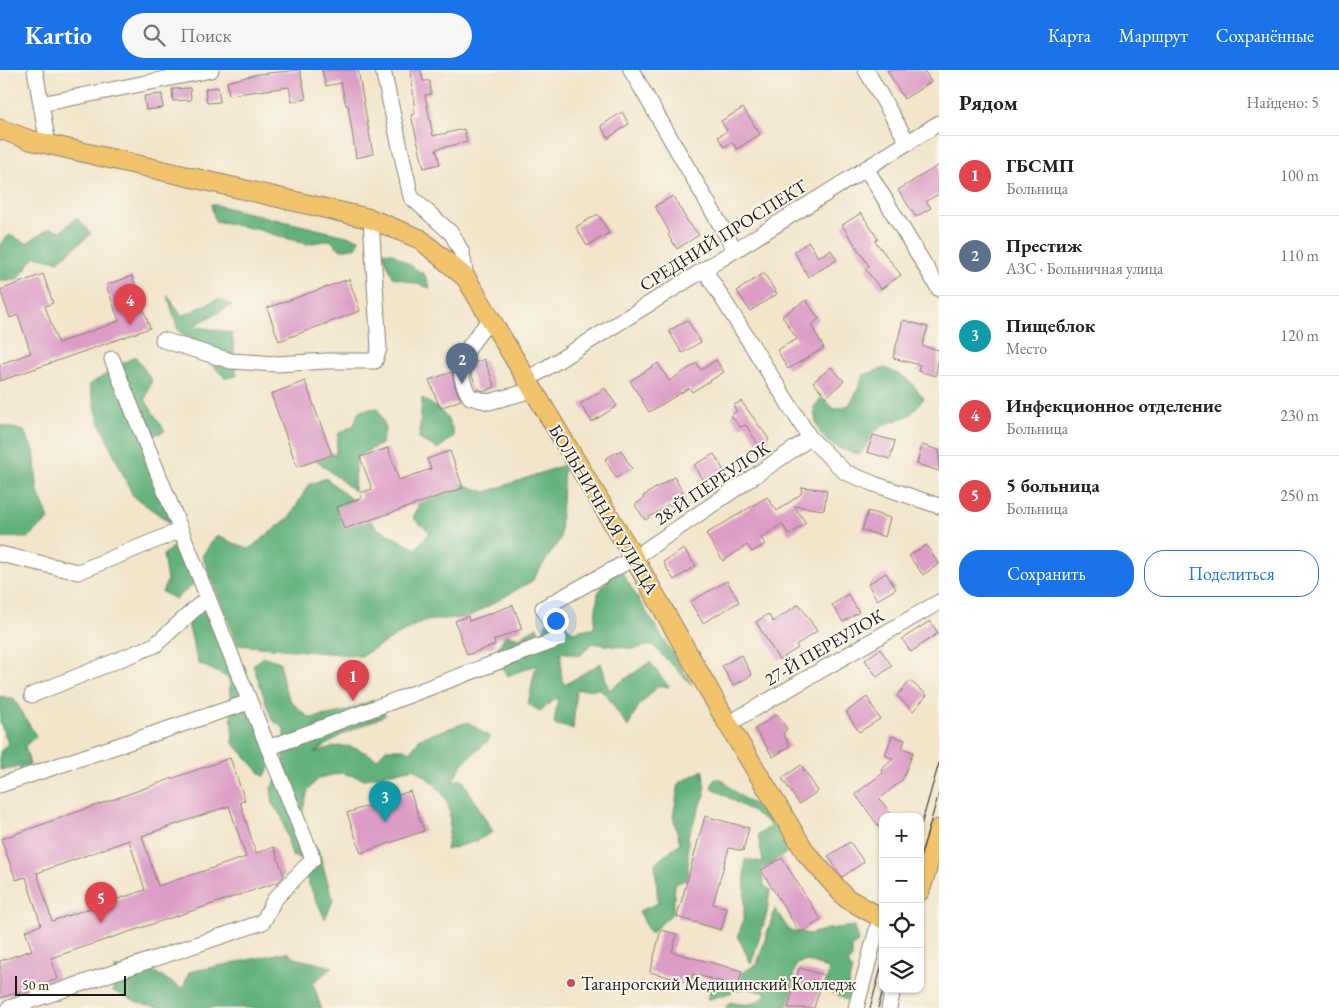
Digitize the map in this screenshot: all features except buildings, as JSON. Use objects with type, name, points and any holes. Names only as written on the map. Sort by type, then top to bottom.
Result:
[{"type":"main road","points":[[0,129],[48,144],[371,219],[420,239],[466,278]]},
{"type":"main road","name":"БОЛЬНИЧНАЯ УЛИЦА","points":[[466,278],[634,558],[728,724],[806,853],[846,898],[879,917]]},
{"type":"main road","points":[[924,879],[939,829]]},
{"type":"street","points":[[35,70],[48,144]]},
{"type":"street","points":[[41,104],[153,76],[211,70]]},
{"type":"street","name":"БОЛЬНИЧНАЯ УЛИЦА","points":[[383,70],[411,197],[452,234],[462,253],[466,278]]},
{"type":"street","points":[[631,70],[735,250]]},
{"type":"street","points":[[866,70],[908,143]]},
{"type":"street","name":"СРЕДНИЙ ПРОСПЕКТ","points":[[490,319],[462,360],[461,381],[470,397],[489,402],[530,385],[704,269],[939,123]]},
{"type":"street","points":[[866,168],[939,289]]},
{"type":"street","points":[[163,340],[230,361],[276,364],[375,361],[379,349],[371,219]]},
{"type":"street","points":[[704,269],[810,438],[845,472],[939,506]]},
{"type":"street","points":[[9,1008],[263,922],[274,900],[313,859],[112,358]]},
{"type":"street","name":"28-Й ПЕРЕУЛОК","points":[[268,748],[559,639],[543,608],[634,558],[810,438]]},
{"type":"street","points":[[0,554],[78,572],[181,530]]},
{"type":"street","points":[[32,695],[155,645],[208,597]]},
{"type":"street","name":"27-Й ПЕРЕУЛОК","points":[[728,724],[939,602]]},
{"type":"street","points":[[0,785],[250,702]]},
{"type":"street","points":[[856,1008],[879,925]]},
{"type":"street","points":[[889,1008],[893,993]]},
{"type":"green space","points":[[211,204],[359,239],[357,247],[341,250],[330,240],[306,244],[259,230],[215,221]]},
{"type":"green space","points":[[77,217],[91,234],[58,261],[35,256],[18,279],[0,281],[0,244],[9,235],[27,243],[50,228],[61,231]]},
{"type":"green space","points":[[382,252],[392,253],[425,275],[430,288],[393,277]]},
{"type":"green space","points":[[167,294],[182,316],[218,299],[232,305],[193,326],[232,333],[237,376],[225,378],[178,330]]},
{"type":"green space","points":[[135,356],[152,380],[145,400],[165,431],[147,438],[172,524],[133,496],[100,424],[89,385]]},
{"type":"green space","points":[[885,368],[908,379],[924,398],[910,415],[884,425],[871,435],[860,454],[832,445],[821,434],[815,418],[814,407],[821,398],[835,409],[849,405],[857,392],[863,375]]},
{"type":"green space","points":[[422,398],[443,413],[452,429],[454,436],[438,449],[419,439]]},
{"type":"green space","points":[[377,408],[386,427],[381,444],[356,457],[354,491],[315,459],[321,444],[335,456],[338,434],[354,425],[359,411]]},
{"type":"green space","points":[[0,425],[24,431],[34,451],[38,492],[49,519],[28,538],[0,537]]},
{"type":"green space","points":[[564,465],[560,539],[532,581],[469,617],[423,621],[361,656],[238,645],[202,556],[216,536],[249,549],[291,516],[308,485],[326,478],[352,500],[377,528],[416,549],[430,532],[413,518],[431,474],[486,492]]},
{"type":"green space","points":[[182,539],[194,584],[176,599],[162,592],[167,581],[163,555]]},
{"type":"green space","points":[[618,566],[692,685],[652,645],[633,649],[592,643],[580,656],[561,652],[561,674],[564,685],[601,663],[609,690],[650,662],[669,687],[658,686],[638,707],[628,727],[606,695],[599,689],[576,690],[573,729],[554,724],[558,697],[540,711],[528,704],[536,665],[507,676],[494,655],[506,634],[519,638],[537,627],[541,636],[550,615],[557,606],[570,611],[562,620],[572,632],[594,627],[598,593]]},
{"type":"green space","points":[[203,601],[276,758],[264,777],[233,743],[229,678],[198,663],[185,612]]},
{"type":"green space","points":[[264,657],[280,662],[283,682],[288,695],[295,706],[310,718],[343,712],[373,700],[386,715],[343,734],[314,753],[332,747],[347,746],[377,759],[386,749],[404,749],[410,752],[420,738],[468,722],[491,738],[465,761],[452,781],[462,779],[493,832],[476,841],[446,850],[450,822],[447,802],[435,785],[414,768],[365,779],[341,773],[319,778],[308,790],[301,818],[304,834],[318,849],[333,901],[325,919],[306,878],[305,859],[292,856],[282,817],[273,805],[271,788],[284,769],[284,728],[272,720],[253,665]]},
{"type":"green space","points":[[0,696],[14,699],[36,736],[25,746],[30,765],[0,770],[0,752],[8,743],[0,722]]},
{"type":"green space","points":[[703,770],[705,795],[688,836],[688,879],[675,884],[673,913],[650,934],[639,911],[658,903],[655,863],[680,843],[673,817],[679,783]]},
{"type":"green space","points":[[715,779],[722,779],[749,802],[782,814],[785,845],[789,851],[761,871],[764,885],[770,890],[767,913],[751,964],[738,937],[744,917],[745,859],[763,862],[758,835],[771,826],[764,819],[711,787]]},
{"type":"green space","points":[[775,909],[789,930],[810,934],[828,929],[854,926],[858,942],[852,946],[852,958],[848,963],[852,970],[847,990],[857,988],[852,998],[846,1000],[825,989],[829,969],[807,961],[797,964],[790,998],[785,1008],[725,1008],[730,1002],[741,1004],[755,1003],[767,993],[746,988],[707,1000],[711,984],[729,980],[757,964]]},
{"type":"green space","points":[[287,952],[298,959],[333,967],[313,983],[321,1008],[164,1008],[139,1003],[113,991],[115,968],[153,971],[183,989],[189,972]]},
{"type":"tram line","points":[[924,815],[939,763]]},
{"type":"tram line","points":[[924,844],[939,793]]},
{"type":"tram line","points":[[870,1008],[879,975]]},
{"type":"tram line","points":[[878,1008],[882,993]]},
{"type":"place","name":"Инфекционное отделение","points":[[130,325]]},
{"type":"place","name":"Престиж","points":[[462,384]]},
{"type":"place","name":"ГБСМП","points":[[353,701]]},
{"type":"place","name":"Пищеблок","points":[[385,822]]},
{"type":"place","name":"5 больница","points":[[101,923]]},
{"type":"place","name":"Таганрогский Медицинский Колледж","points":[[571,983]]}]
